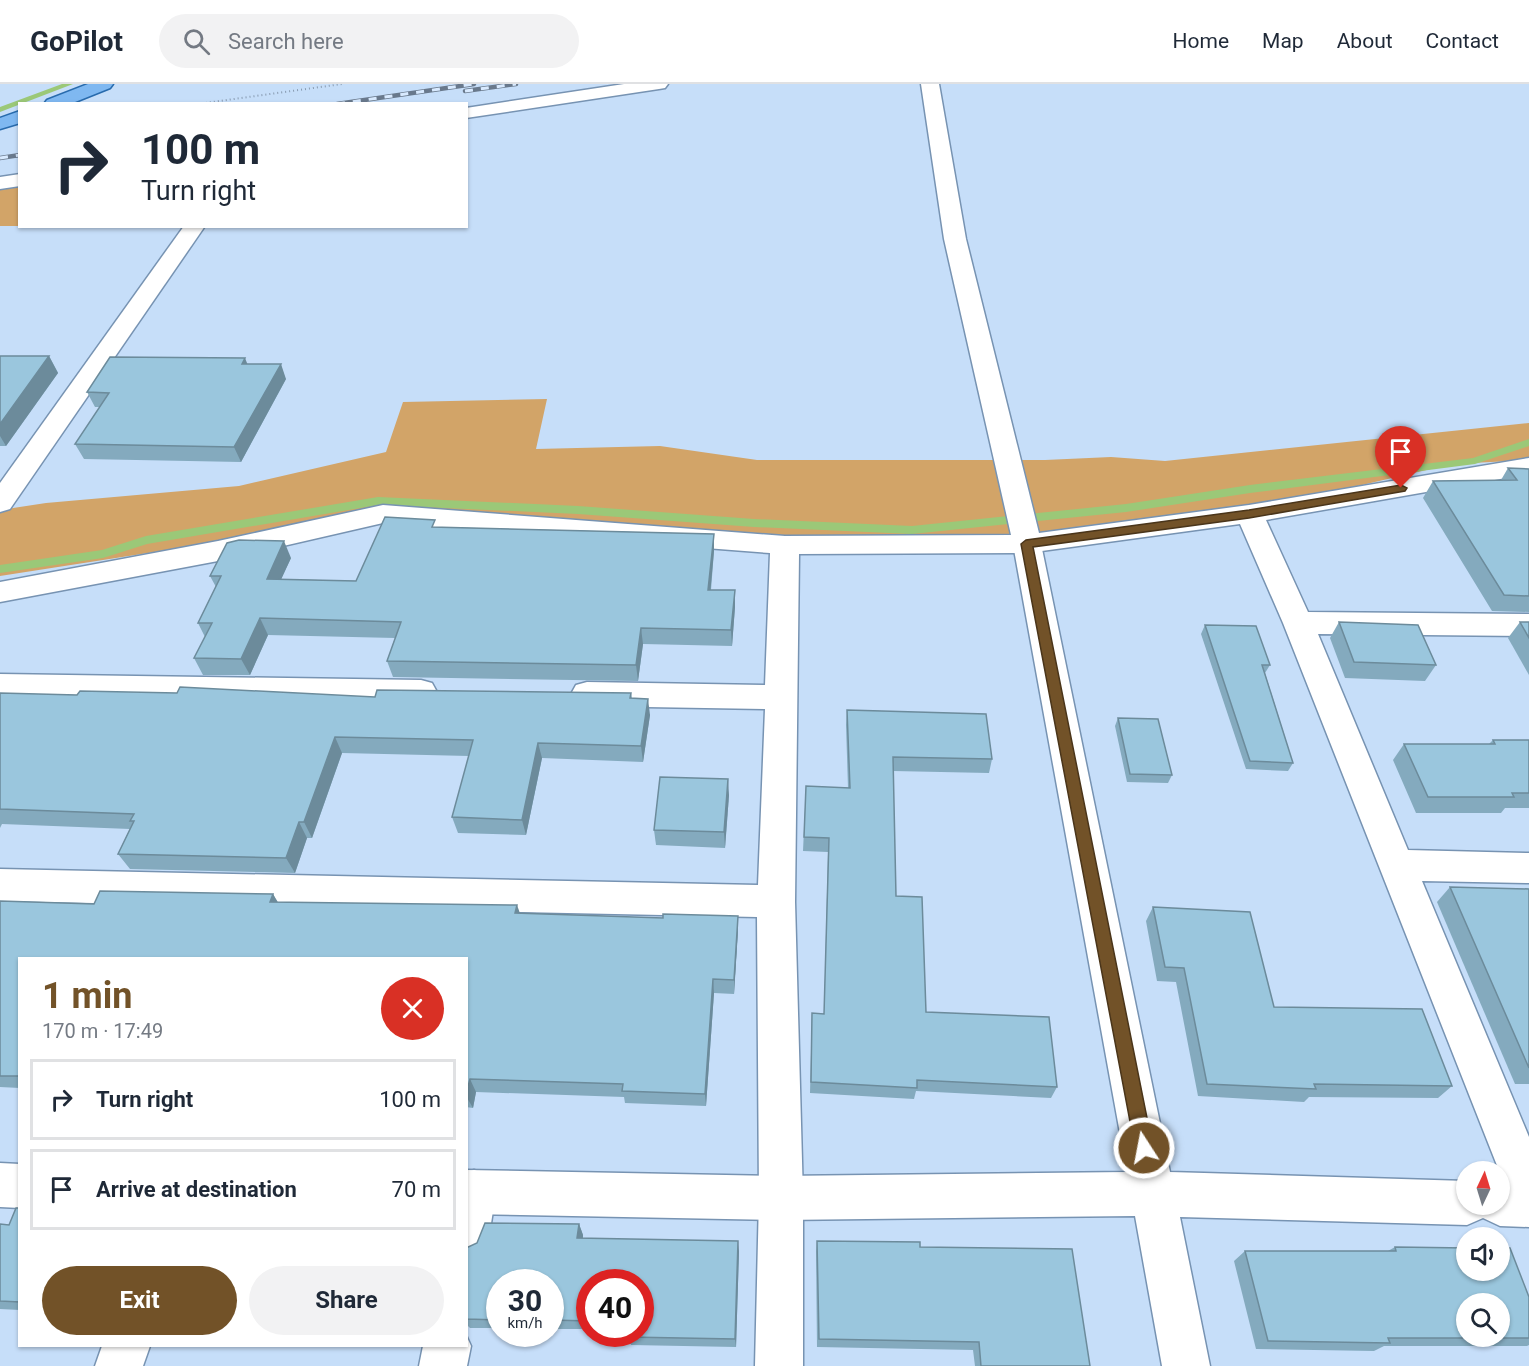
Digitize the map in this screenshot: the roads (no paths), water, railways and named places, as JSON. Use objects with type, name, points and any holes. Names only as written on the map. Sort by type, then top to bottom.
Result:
[{"type":"main road","points":[[58,102],[104,84]]},
{"type":"main road","points":[[0,124],[18,117]]},
{"type":"street","points":[[468,113],[659,84]]},
{"type":"street","points":[[930,84],[955,239],[1026,544],[1186,1366]]},
{"type":"street","points":[[0,183],[18,180]]},
{"type":"street","points":[[0,503],[194,228]]},
{"type":"street","points":[[0,592],[218,551],[383,514],[785,545],[1026,544],[1249,514],[1529,466]]},
{"type":"street","points":[[1249,514],[1298,623],[1529,1190]]},
{"type":"street","points":[[779,1366],[781,1198],[776,902],[785,545]]},
{"type":"street","points":[[1298,623],[1529,625]]},
{"type":"street","points":[[0,686],[450,692]]},
{"type":"street","points":[[557,694],[782,697]]},
{"type":"street","points":[[1397,865],[1529,868]]},
{"type":"street","points":[[0,885],[695,898],[776,902]]},
{"type":"street","points":[[0,1185],[18,1186]]},
{"type":"street","points":[[468,1214],[470,1192],[781,1198],[1154,1194],[1456,1203]]},
{"type":"street","points":[[1510,1204],[1529,1205]]},
{"type":"street","points":[[119,1366],[126,1347]]},
{"type":"street","points":[[443,1366],[447,1347]]},
{"type":"waterway","points":[[21,102],[69,84]]},
{"type":"waterway","points":[[0,110],[18,103]]},
{"type":"waterway","points":[[0,569],[103,554],[146,540],[378,501],[578,510],[754,523],[912,530],[1126,508],[1250,489],[1475,461],[1529,442]]},
{"type":"railway","points":[[351,102],[474,84]]},
{"type":"railway","points":[[465,91],[516,84]]},
{"type":"railway","points":[[0,158],[18,155]]}]
